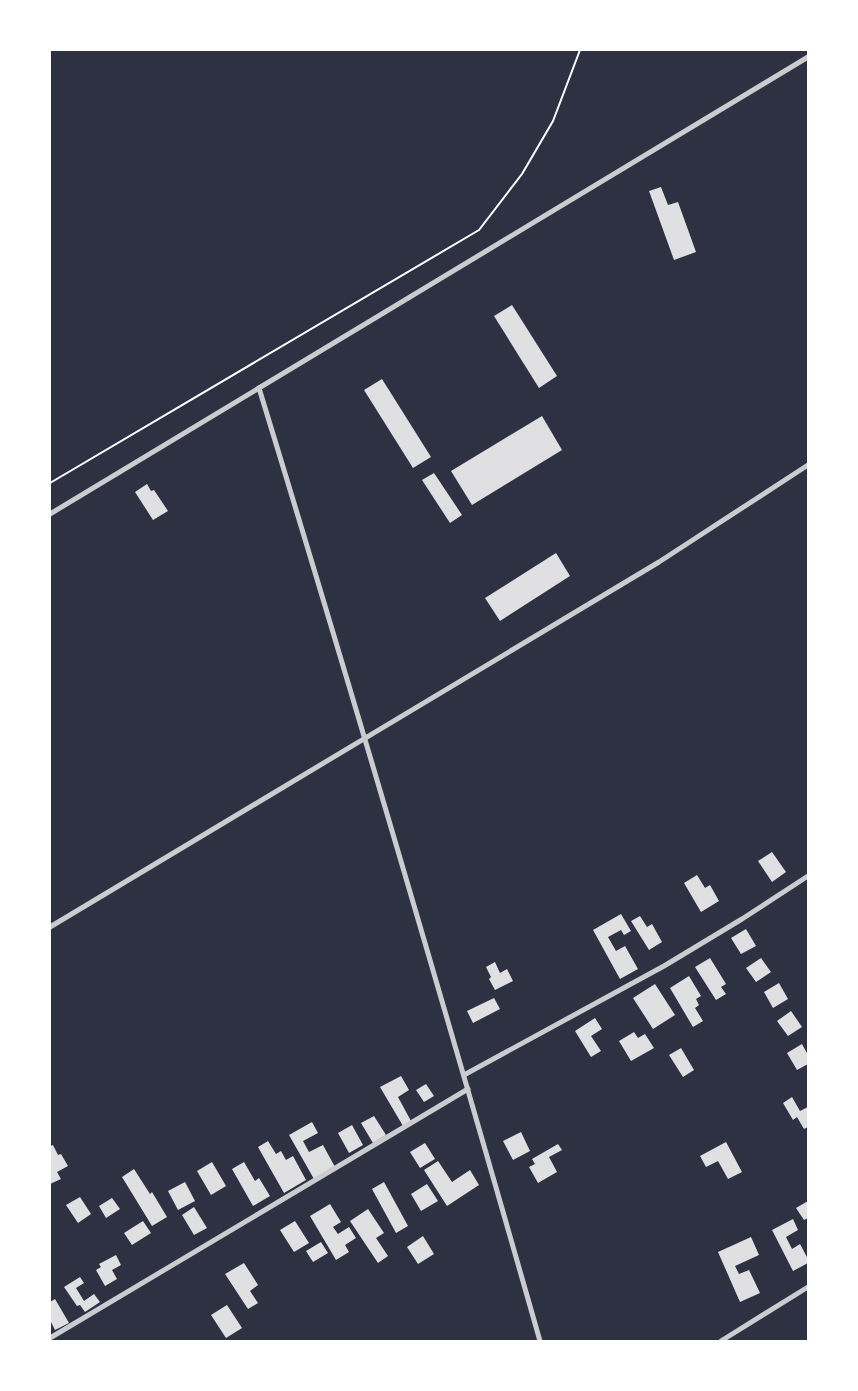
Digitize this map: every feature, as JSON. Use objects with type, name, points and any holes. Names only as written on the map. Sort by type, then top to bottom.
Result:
[{"type":"street","points":[[50,514],[808,57]]},
{"type":"street","points":[[259,388],[365,738],[540,1341]]},
{"type":"street","points":[[50,927],[659,562],[808,465]]},
{"type":"street","points":[[464,1075],[664,966],[808,876]]},
{"type":"street","points":[[50,1338],[468,1089]]},
{"type":"street","points":[[722,1341],[808,1287]]},
{"type":"path","points":[[50,483],[479,230],[522,174],[553,121],[580,50]]},
{"type":"building","points":[[661,187],[668,205],[678,202],[696,252],[674,260],[649,191]]},
{"type":"building","points":[[512,305],[557,376],[539,388],[494,316]]},
{"type":"building","points":[[382,379],[431,457],[413,468],[364,390]]},
{"type":"building","points":[[542,416],[562,450],[472,505],[451,471]]},
{"type":"building","points":[[434,473],[462,515],[450,523],[422,480]]},
{"type":"building","points":[[147,484],[151,491],[154,490],[168,511],[153,520],[135,492]]},
{"type":"building","points":[[556,553],[570,576],[500,621],[485,598]]},
{"type":"building","points":[[772,852],[786,872],[772,882],[758,861]]},
{"type":"building","points":[[697,875],[705,888],[710,885],[719,901],[701,912],[684,883]]},
{"type":"building","points":[[621,914],[631,931],[624,935],[621,930],[608,937],[616,951],[625,946],[638,969],[620,979],[593,930]]},
{"type":"building","points":[[640,916],[647,927],[652,924],[662,942],[649,950],[631,921]]},
{"type":"building","points":[[746,929],[756,946],[741,954],[731,938]]},
{"type":"building","points":[[710,958],[726,984],[721,987],[726,994],[716,1000],[695,967]]},
{"type":"building","points":[[761,958],[771,972],[756,982],[746,968]]},
{"type":"building","points":[[495,962],[500,973],[507,969],[513,981],[495,990],[489,979],[491,977],[486,967]]},
{"type":"building","points":[[689,976],[701,996],[696,999],[699,1005],[695,1008],[703,1021],[693,1027],[670,988]]},
{"type":"building","points":[[779,983],[788,999],[773,1008],[764,992]]},
{"type":"building","points":[[655,984],[675,1015],[653,1029],[633,998]]},
{"type":"building","points":[[494,998],[500,1009],[473,1023],[467,1011]]},
{"type":"building","points":[[791,1011],[802,1027],[788,1036],[777,1021]]},
{"type":"building","points":[[595,1018],[602,1029],[591,1036],[601,1051],[591,1057],[575,1031]]},
{"type":"building","points":[[634,1032],[638,1038],[645,1034],[654,1048],[631,1061],[619,1041]]},
{"type":"building","points":[[802,1044],[808,1055],[808,1064],[797,1070],[787,1053]]},
{"type":"building","points":[[681,1048],[694,1070],[683,1077],[669,1055]]},
{"type":"building","points":[[401,1076],[409,1090],[398,1097],[411,1121],[403,1126],[380,1087]]},
{"type":"building","points":[[426,1084],[434,1096],[424,1102],[416,1090]]},
{"type":"building","points":[[792,1097],[800,1111],[808,1107],[808,1127],[804,1129],[797,1117],[793,1120],[783,1103]]},
{"type":"building","points":[[374,1116],[386,1135],[373,1143],[361,1123]]},
{"type":"building","points":[[312,1122],[318,1133],[303,1141],[309,1152],[323,1145],[335,1167],[314,1179],[289,1135]]},
{"type":"building","points":[[352,1125],[363,1145],[349,1153],[338,1133]]},
{"type":"building","points":[[521,1132],[530,1151],[513,1160],[503,1141]]},
{"type":"building","points":[[268,1141],[276,1154],[281,1151],[286,1160],[293,1156],[306,1180],[284,1193],[258,1147]]},
{"type":"building","points":[[726,1142],[742,1172],[728,1179],[718,1161],[706,1167],[700,1156]]},
{"type":"building","points":[[425,1143],[435,1159],[420,1168],[410,1152]]},
{"type":"building","points":[[558,1144],[562,1150],[549,1157],[557,1172],[538,1183],[529,1167],[535,1164],[532,1159]]},
{"type":"building","points":[[53,1145],[58,1155],[61,1154],[68,1166],[57,1172],[61,1179],[50,1184],[50,1146]]},
{"type":"building","points":[[438,1161],[452,1182],[470,1170],[479,1185],[447,1206],[424,1170]]},
{"type":"building","points":[[212,1162],[226,1186],[211,1195],[197,1171]]},
{"type":"building","points":[[244,1162],[255,1181],[259,1178],[270,1196],[253,1206],[232,1169]]},
{"type":"building","points":[[134,1169],[150,1194],[152,1192],[167,1217],[152,1226],[122,1177]]},
{"type":"building","points":[[185,1182],[195,1201],[178,1210],[168,1191]]},
{"type":"building","points":[[384,1182],[408,1226],[396,1233],[372,1189]]},
{"type":"building","points":[[427,1184],[438,1201],[421,1211],[411,1194]]},
{"type":"building","points":[[80,1197],[91,1214],[78,1223],[66,1205]]},
{"type":"building","points":[[112,1198],[120,1209],[106,1218],[99,1206]]},
{"type":"building","points":[[808,1201],[808,1218],[804,1220],[796,1208]]},
{"type":"building","points":[[330,1204],[341,1222],[333,1227],[338,1234],[349,1227],[356,1238],[345,1245],[349,1252],[336,1260],[310,1216]]},
{"type":"building","points":[[194,1207],[207,1228],[194,1235],[182,1215]]},
{"type":"building","points":[[368,1209],[384,1233],[376,1238],[388,1256],[378,1263],[350,1221]]},
{"type":"building","points":[[793,1219],[798,1230],[786,1237],[792,1249],[800,1244],[808,1259],[808,1263],[793,1271],[772,1230]]},
{"type":"building","points":[[143,1221],[151,1233],[132,1245],[124,1233]]},
{"type":"building","points":[[295,1221],[309,1243],[294,1252],[280,1230]]},
{"type":"building","points":[[423,1236],[434,1254],[418,1264],[407,1247]]},
{"type":"building","points":[[751,1237],[759,1255],[735,1266],[739,1274],[749,1270],[760,1293],[740,1302],[718,1252]]},
{"type":"building","points":[[321,1242],[328,1253],[313,1262],[306,1251]]},
{"type":"building","points":[[116,1255],[121,1265],[112,1270],[117,1279],[105,1286],[96,1270],[101,1267],[99,1264]]},
{"type":"building","points":[[244,1263],[258,1285],[250,1291],[258,1303],[248,1309],[225,1274]]},
{"type":"building","points":[[80,1277],[84,1283],[76,1288],[84,1301],[94,1294],[100,1302],[85,1312],[80,1305],[77,1306],[64,1287]]},
{"type":"building","points":[[55,1299],[69,1323],[55,1330],[50,1320],[50,1302]]},
{"type":"building","points":[[227,1305],[242,1328],[226,1338],[211,1315]]}]
